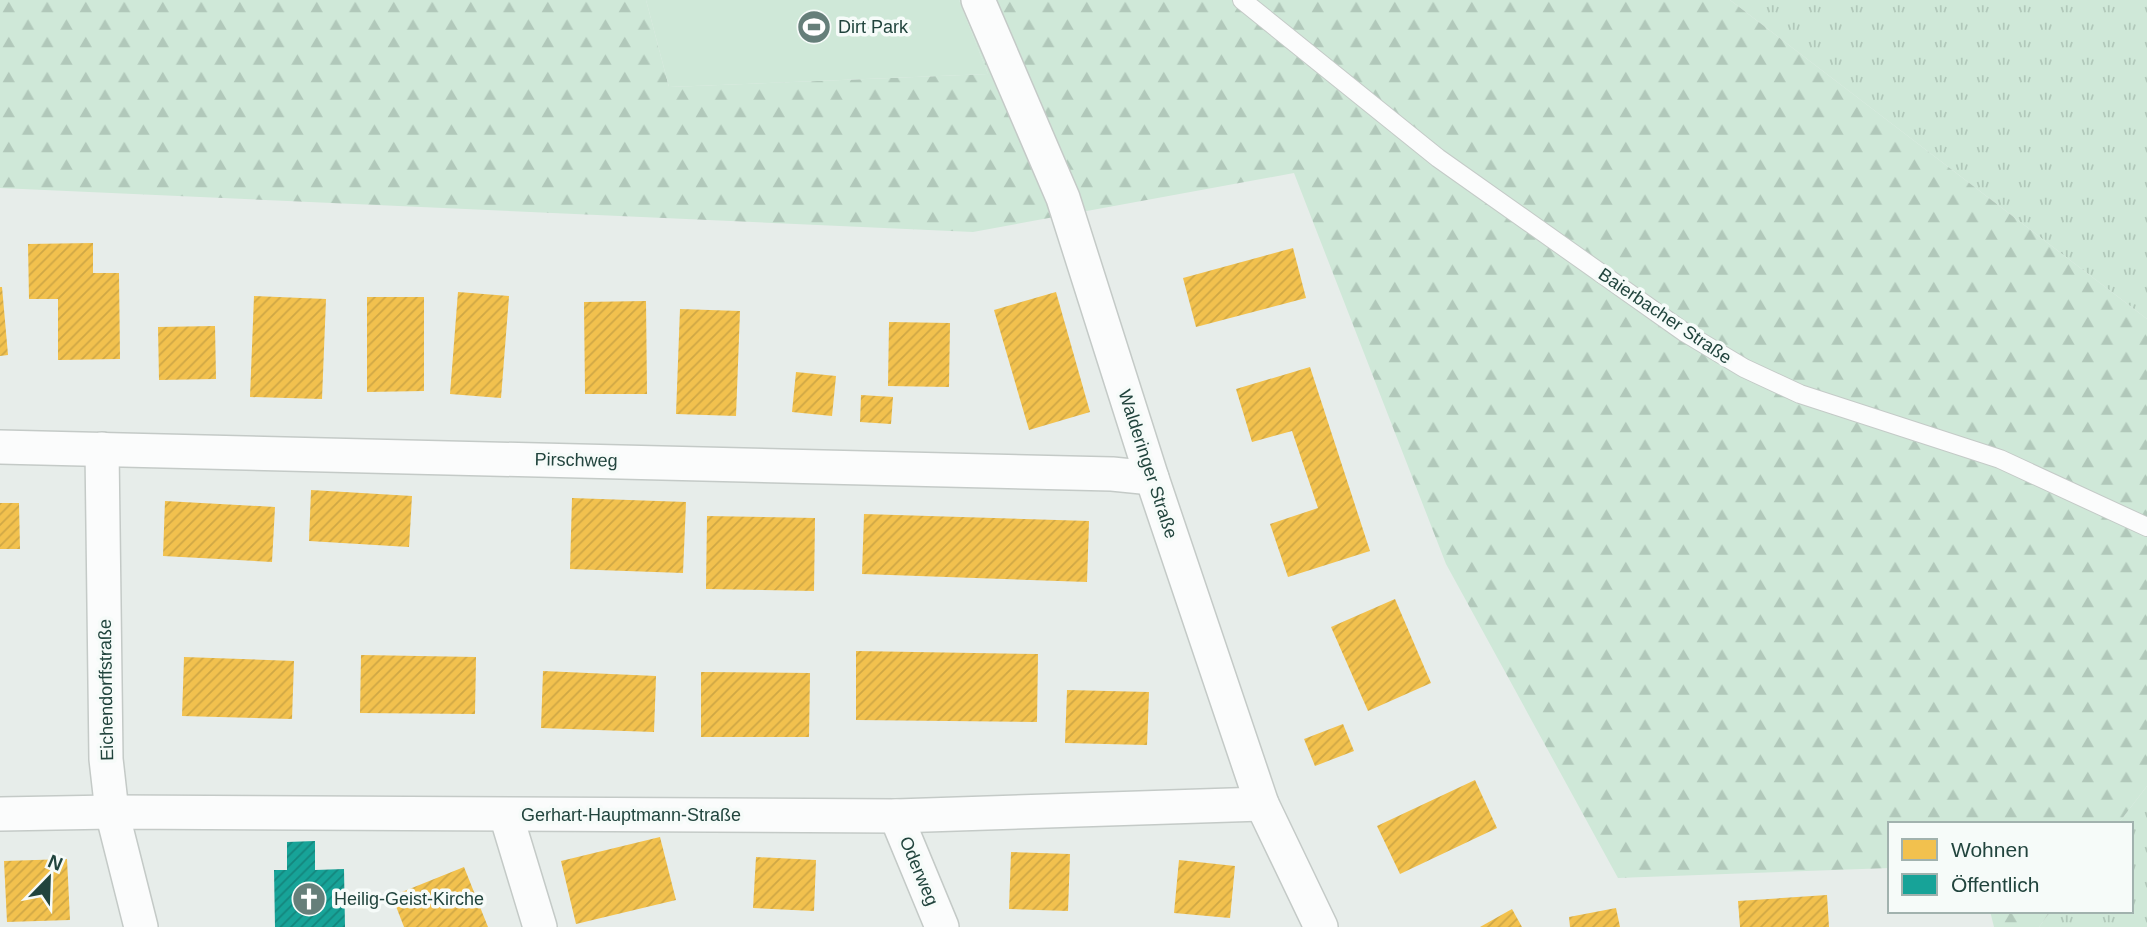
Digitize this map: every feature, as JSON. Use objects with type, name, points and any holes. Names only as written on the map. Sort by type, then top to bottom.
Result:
[{"type":"street","name":"Walderinger Straße","points":[[978,0],[1063,198],[1262,804],[1321,927]]},
{"type":"street","name":"Pirschweg","points":[[0,447],[1112,474],[1153,478]]},
{"type":"street","name":"Eichendorffstraße","points":[[102,449],[106,759],[112,812],[141,927]]},
{"type":"street","name":"Gerhart-Hauptmann-Straße","points":[[0,814],[112,812],[896,816],[1262,804]]},
{"type":"street","points":[[506,815],[540,927]]},
{"type":"street","name":"Oderweg","points":[[896,816],[942,927]]},
{"type":"lane","name":"Baierbacher Straße","points":[[1242,0],[1438,159],[1684,332],[1744,368],[1800,394],[2000,459],[2147,527]]},
{"type":"green space","points":[[0,0],[646,0],[669,87],[988,74],[959,0],[1730,0],[2147,319],[2147,786],[2120,822],[1888,822],[1888,868],[1618,878],[1446,564],[1294,173],[973,232],[0,188]]},
{"type":"green space","name":"Dirt Park","points":[[646,0],[959,0],[988,74],[669,87]]},
{"type":"green space","points":[[1730,0],[2147,0],[2147,319]]},
{"type":"green space","points":[[2147,786],[2147,927],[2039,927],[2050,913],[2133,913],[2133,822],[2120,822]]},
{"type":"green space","points":[[1990,913],[2050,913],[2039,927],[1994,927]]},
{"type":"building: Wohnen","points":[[93,243],[93,273],[119,273],[120,359],[58,360],[58,299],[29,299],[28,244]]},
{"type":"building: Wohnen","points":[[1293,248],[1306,298],[1196,327],[1183,278]]},
{"type":"building: Wohnen","points":[[0,287],[8,355],[0,356]]},
{"type":"building: Wohnen","points":[[458,292],[509,296],[501,398],[450,394]]},
{"type":"building: Wohnen","points":[[1056,292],[1090,412],[1029,430],[994,310]]},
{"type":"building: Wohnen","points":[[254,296],[326,299],[322,399],[250,397]]},
{"type":"building: Wohnen","points":[[367,297],[424,297],[424,391],[367,392]]},
{"type":"building: Wohnen","points":[[646,301],[647,394],[585,394],[584,302]]},
{"type":"building: Wohnen","points":[[680,309],[740,311],[736,416],[676,414]]},
{"type":"building: Wohnen","points":[[889,322],[950,323],[949,387],[888,386]]},
{"type":"building: Wohnen","points":[[215,326],[216,379],[159,380],[158,327]]},
{"type":"building: Wohnen","points":[[1310,367],[1370,551],[1288,577],[1270,524],[1318,508],[1292,431],[1252,442],[1236,389]]},
{"type":"building: Wohnen","points":[[796,372],[836,376],[832,416],[792,412]]},
{"type":"building: Wohnen","points":[[861,395],[893,397],[891,424],[860,422]]},
{"type":"building: Wohnen","points":[[311,490],[412,496],[409,547],[309,541]]},
{"type":"building: Wohnen","points":[[572,498],[686,502],[683,573],[570,569]]},
{"type":"building: Wohnen","points":[[165,501],[275,507],[272,562],[163,556]]},
{"type":"building: Wohnen","points":[[0,503],[19,503],[20,549],[0,549]]},
{"type":"building: Wohnen","points":[[864,514],[1089,521],[1087,582],[862,574]]},
{"type":"building: Wohnen","points":[[707,516],[815,518],[814,591],[706,589]]},
{"type":"building: Wohnen","points":[[1395,599],[1431,683],[1368,711],[1331,627]]},
{"type":"building: Wohnen","points":[[856,651],[1038,654],[1037,722],[856,720]]},
{"type":"building: Wohnen","points":[[361,655],[476,657],[475,714],[360,713]]},
{"type":"building: Wohnen","points":[[184,657],[294,661],[292,719],[182,716]]},
{"type":"building: Wohnen","points":[[543,671],[656,676],[654,732],[541,728]]},
{"type":"building: Wohnen","points":[[701,672],[810,673],[809,737],[701,737]]},
{"type":"building: Wohnen","points":[[1067,690],[1149,692],[1147,745],[1065,743]]},
{"type":"building: Wohnen","points":[[1343,724],[1354,751],[1315,766],[1304,739]]},
{"type":"building: Wohnen","points":[[1475,780],[1497,828],[1400,874],[1377,826]]},
{"type":"building: Wohnen","points":[[660,837],[676,900],[576,924],[561,861]]},
{"type":"building: Wohnen","points":[[1011,852],[1070,854],[1068,911],[1009,909]]},
{"type":"building: Wohnen","points":[[756,857],[816,860],[814,911],[753,908]]},
{"type":"building: Wohnen","points":[[67,859],[70,920],[7,922],[4,861]]},
{"type":"building: Wohnen","points":[[1179,860],[1235,866],[1230,918],[1174,913]]},
{"type":"building: Wohnen","points":[[464,867],[488,927],[404,927],[392,896]]},
{"type":"building: Wohnen","points":[[1827,895],[1829,927],[1740,927],[1738,901]]},
{"type":"building: Wohnen","points":[[1616,908],[1620,927],[1570,927],[1569,917]]},
{"type":"building: Wohnen","points":[[1512,909],[1522,927],[1480,927]]},
{"type":"building: Öffentlich","name":"Heilig-Geist-Kirche","points":[[315,841],[315,870],[344,869],[345,927],[275,927],[274,870],[287,870],[287,842]]},
{"type":"place","name":"Dirt Park","points":[[814,27]]},
{"type":"place","name":"Heilig-Geist-Kirche","points":[[309,899]]}]
